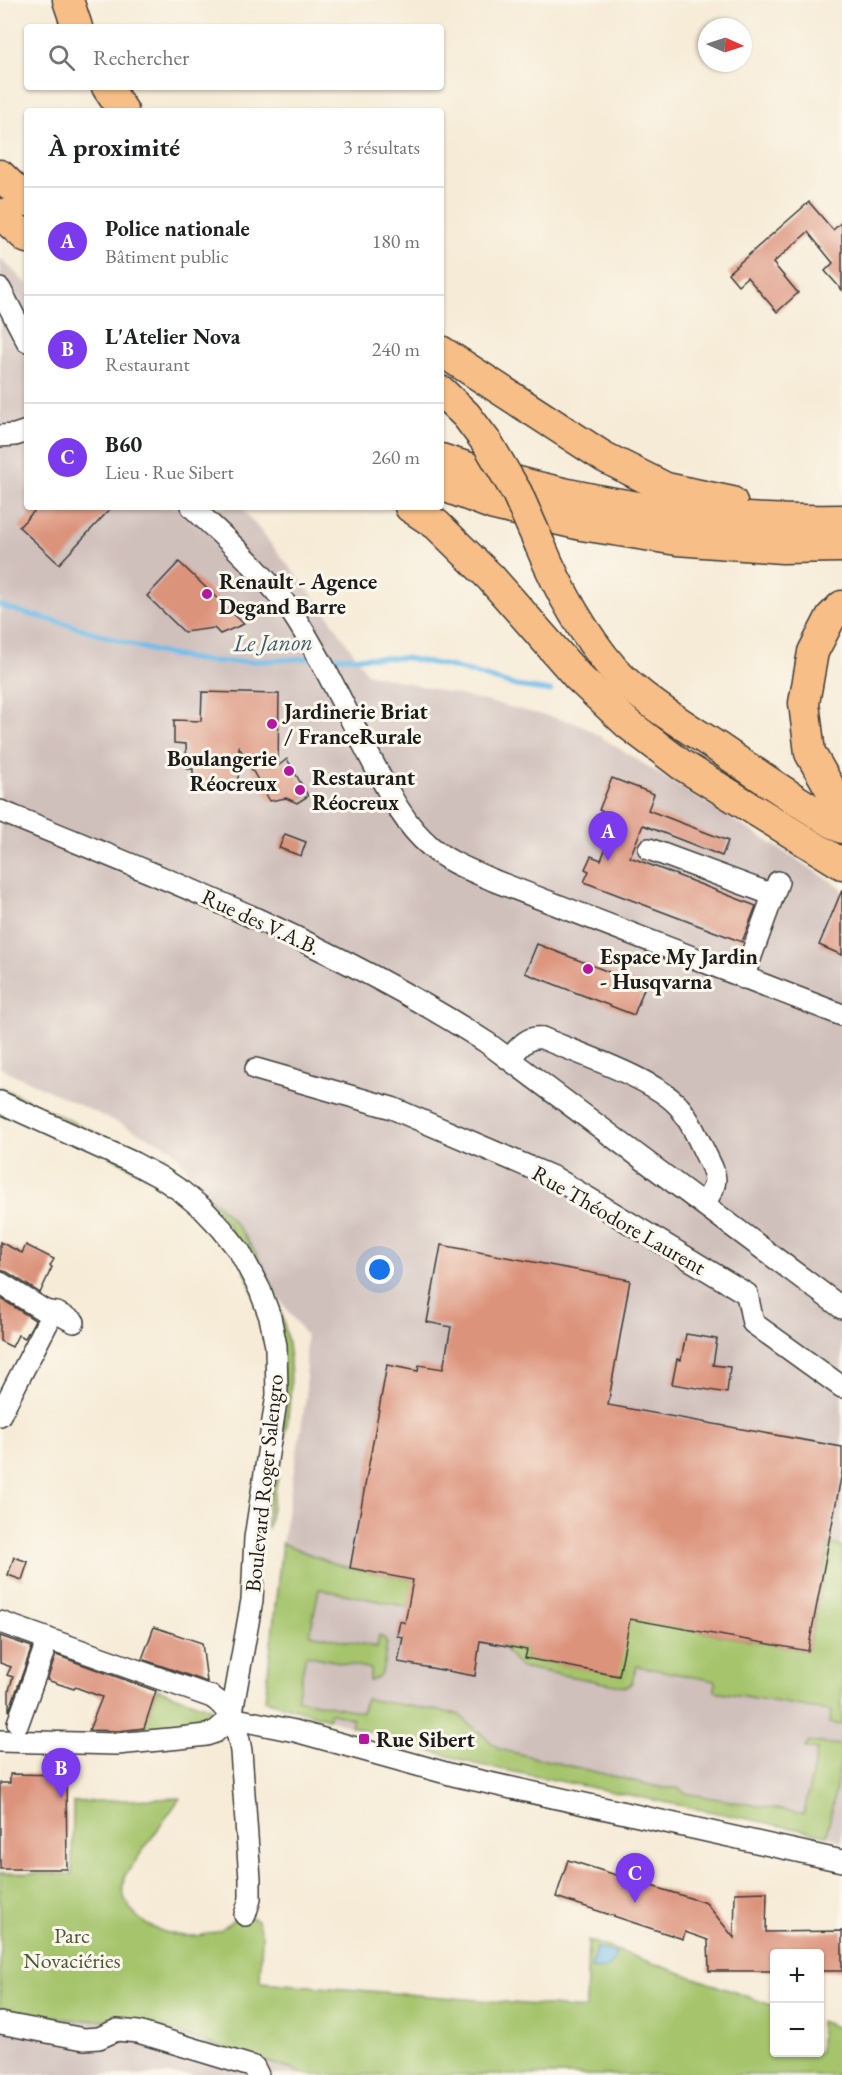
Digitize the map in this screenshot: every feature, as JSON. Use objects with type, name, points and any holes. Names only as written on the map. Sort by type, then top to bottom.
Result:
[{"type":"highway","points":[[68,0],[76,24]]},
{"type":"highway","points":[[109,90],[121,108]]},
{"type":"highway","points":[[0,175],[24,198]]},
{"type":"highway","points":[[0,214],[24,235]]},
{"type":"highway","points":[[444,353],[604,457],[666,488],[751,506],[776,521]]},
{"type":"highway","points":[[444,394],[466,415],[488,444],[517,493],[555,582],[573,615],[615,671],[652,703],[690,730],[842,828]]},
{"type":"highway","points":[[444,460],[532,487],[581,498],[681,514],[776,521],[842,520]]},
{"type":"highway","points":[[444,486],[494,504],[592,527],[677,540],[782,548],[842,547]]},
{"type":"highway","points":[[414,510],[437,525],[492,578],[578,677],[628,724],[682,765],[842,864]]},
{"type":"highway","points":[[842,606],[831,617],[813,652],[804,703],[810,753],[842,807]]},
{"type":"street","points":[[0,290],[24,335]]},
{"type":"street","points":[[0,436],[24,432]]},
{"type":"street","points":[[195,510],[241,552],[291,611],[388,793],[410,827],[431,848],[457,864],[495,881],[842,1015]]},
{"type":"street","name":"Rue des V.A.B.","points":[[0,811],[271,925],[366,971],[436,1010],[509,1059],[842,1308]]},
{"type":"street","points":[[650,849],[776,889],[743,978]]},
{"type":"street","points":[[509,1059],[528,1039],[542,1038],[649,1083],[666,1094],[681,1108],[713,1169],[715,1185],[704,1203]]},
{"type":"street","name":"Rue Théodore Laurent","points":[[256,1069],[392,1108],[555,1178],[747,1294],[753,1323],[842,1387]]},
{"type":"street","name":"Boulevard Roger Salengro","points":[[0,1102],[134,1163],[181,1191],[222,1229],[240,1252],[260,1290],[270,1317],[276,1346],[277,1395],[255,1538],[252,1600],[231,1718]]},
{"type":"street","points":[[0,1283],[45,1311],[57,1313],[74,1322]]},
{"type":"street","points":[[0,1415],[48,1322],[45,1311]]},
{"type":"street","points":[[0,1623],[212,1697],[224,1705],[239,1736],[241,1751],[250,1879],[250,1899],[245,1915]]},
{"type":"street","points":[[18,1724],[48,1639]]},
{"type":"street","points":[[0,1741],[117,1744],[199,1736],[215,1732],[231,1718]]},
{"type":"street","points":[[231,1718],[284,1728],[453,1775],[842,1862]]},
{"type":"street","points":[[0,2023],[84,2039],[99,2038],[117,2030],[138,2032],[254,2067],[258,2075]]},
{"type":"shaded area","points":[[0,258],[24,281],[24,510],[243,510],[323,608],[367,673],[580,724],[842,888],[842,1842],[827,1835],[475,1764],[265,1700],[282,1543],[306,1397],[306,1336],[172,1148],[0,1068]]},
{"type":"shaded area","points":[[0,2009],[78,2020],[133,2019],[309,2075],[0,2075]]},
{"type":"green space","points":[[0,1087],[177,1172],[226,1213],[259,1259],[270,1280],[285,1326],[291,1373],[286,1430],[268,1528],[266,1522],[285,1380],[227,1222],[0,1093]]},
{"type":"green space","points":[[282,1543],[350,1568],[489,1594],[408,1607],[319,1589],[310,1634],[377,1647],[379,1635],[387,1644],[384,1661],[379,1676],[369,1681],[371,1669],[306,1655],[297,1699],[362,1712],[366,1699],[458,1714],[499,1749],[663,1788],[678,1788],[685,1793],[804,1814],[817,1750],[805,1748],[809,1742],[842,1745],[827,1835],[475,1764],[351,1726],[353,1719],[330,1712],[328,1719],[265,1700]]},
{"type":"green space","points":[[829,1544],[842,1546],[842,1725],[830,1723],[831,1711],[715,1691],[715,1681],[637,1666],[631,1684],[626,1687],[520,1667],[501,1645],[527,1650],[525,1658],[619,1675],[548,1604],[808,1651]]},
{"type":"green space","points":[[157,1689],[210,1708],[207,1722],[144,1728]]},
{"type":"green space","name":"Parc Novaciéries","points":[[180,1798],[124,1877],[123,1891],[129,1907],[140,1920],[156,1929],[194,1936],[212,1933],[228,1925],[239,1912],[257,1920],[262,1935],[260,1982],[586,2009],[588,1940],[770,2005],[770,2057],[824,2057],[824,2022],[842,2029],[842,2075],[309,2075],[133,2019],[78,2020],[0,2009],[0,1873],[72,1874],[73,1802]]},
{"type":"water","points":[[596,1948],[616,1953],[611,1965],[600,1970],[591,1969]]},
{"type":"building","points":[[809,202],[833,230],[842,222],[842,290],[825,271],[833,263],[808,232],[773,263],[798,293],[777,312],[747,277],[738,285],[728,273]]},
{"type":"building","points":[[35,510],[109,510],[59,564],[19,527]]},
{"type":"building","points":[[179,562],[244,624],[220,634],[214,628],[184,632],[147,596]]},
{"type":"building","points":[[202,692],[279,694],[278,766],[287,759],[308,796],[297,803],[286,798],[270,801],[239,747],[238,787],[193,786],[193,769],[187,769],[186,744],[174,743],[174,720],[201,721]]},
{"type":"building","points":[[612,778],[654,794],[648,810],[728,841],[722,856],[643,825],[630,857],[756,906],[742,942],[584,882],[589,871],[585,869],[591,856],[601,860],[618,817],[599,810]]},
{"type":"building","points":[[285,834],[306,842],[301,856],[279,848]]},
{"type":"building","points":[[842,890],[842,955],[819,945]]},
{"type":"building","points":[[537,944],[645,986],[634,1015],[525,973]]},
{"type":"building","points":[[0,1242],[22,1253],[26,1245],[54,1259],[40,1293],[0,1270]]},
{"type":"building","points":[[441,1245],[630,1280],[608,1405],[842,1447],[842,1472],[808,1651],[630,1619],[619,1676],[525,1658],[527,1650],[480,1641],[475,1676],[398,1662],[403,1637],[397,1636],[400,1621],[405,1623],[413,1580],[350,1568],[387,1365],[418,1371],[419,1365],[443,1369],[451,1327],[427,1322]]},
{"type":"building","points":[[0,1298],[35,1320],[25,1338],[18,1335],[12,1347],[0,1341]]},
{"type":"building","points":[[686,1334],[717,1339],[713,1365],[730,1367],[727,1393],[672,1384],[677,1359],[681,1360]]},
{"type":"building","points":[[14,1557],[28,1562],[22,1580],[8,1575]]},
{"type":"building","points":[[154,1627],[202,1643],[207,1682],[142,1659]]},
{"type":"building","points":[[0,1636],[32,1647],[9,1711],[9,1690],[13,1677],[7,1675],[11,1667],[0,1663]]},
{"type":"building","points":[[56,1655],[156,1691],[144,1728],[118,1731],[89,1730],[102,1697],[47,1680]]},
{"type":"building","points":[[10,1774],[66,1775],[67,1869],[0,1869],[0,1783],[10,1783]]},
{"type":"building","points":[[568,1860],[706,1903],[734,1938],[735,1893],[767,1892],[766,1932],[842,1931],[842,1971],[824,1971],[824,1949],[770,1949],[770,1971],[709,1971],[708,1940],[685,1932],[683,1939],[556,1897]]},
{"type":"waterway","name":"Le Janon","points":[[0,605],[154,651],[191,659],[235,662],[314,658]]},
{"type":"waterway","name":"Le Janon","points":[[324,657],[406,658],[453,667],[516,686],[551,691]]},
{"type":"place","name":"Renault - Agence Degand Barre","points":[[207,594]]},
{"type":"place","name":"Jardinerie Briat / FranceRurale","points":[[272,724]]},
{"type":"place","name":"Boulangerie Réocreux","points":[[289,771]]},
{"type":"place","name":"Restaurant Réocreux","points":[[300,790]]},
{"type":"place","name":"Police nationale","points":[[608,861]]},
{"type":"place","name":"Espace My Jardin - Husqvarna","points":[[588,969]]},
{"type":"place","name":"Rue Sibert","points":[[364,1739]]},
{"type":"place","name":"L'Atelier Nova","points":[[61,1798]]},
{"type":"place","name":"B60","points":[[635,1903]]}]
